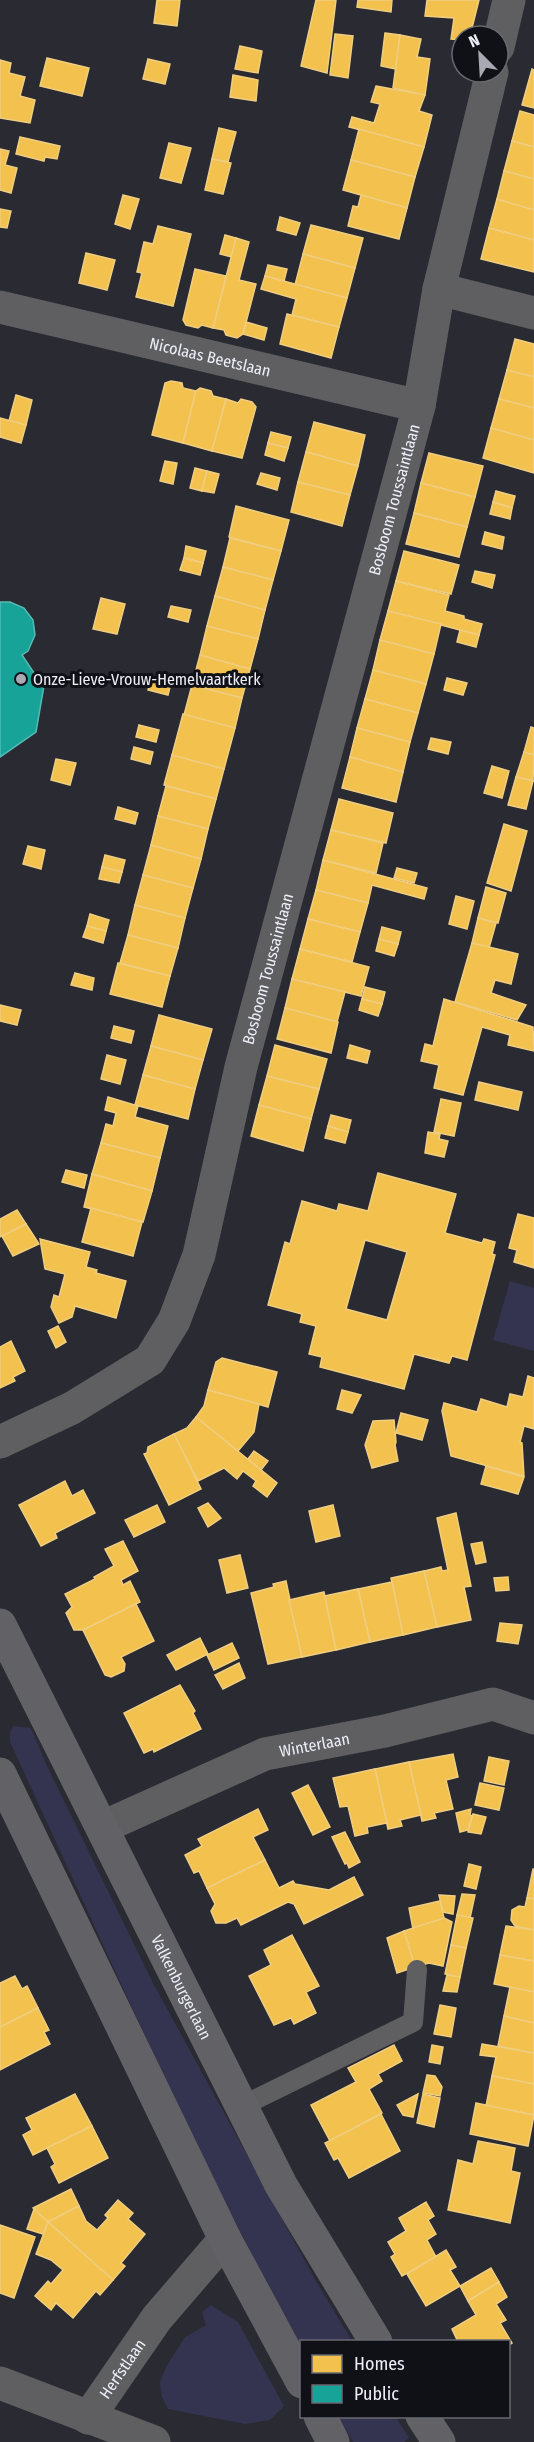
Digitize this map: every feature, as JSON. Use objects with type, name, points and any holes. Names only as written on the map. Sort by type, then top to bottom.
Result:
[{"type":"street","points":[[503,24],[509,0]]},
{"type":"street","points":[[489,84],[439,289],[534,313]]},
{"type":"street","name":"Bosboom Toussaintlaan","points":[[0,1442],[72,1408],[150,1360],[174,1321],[199,1255],[241,1067],[419,406],[439,289]]},
{"type":"street","name":"Nicolaas Beetslaan","points":[[0,307],[419,406]]},
{"type":"street","name":"Valkenburgerlaan","points":[[0,1624],[12,1677],[104,1827],[281,2184],[375,2340]]},
{"type":"street","name":"Winterlaan","points":[[104,1827],[265,1754],[385,1731],[493,1704],[534,1718]]},
{"type":"street","points":[[0,1774],[225,2239],[300,2378]]},
{"type":"street","name":"Herfstlaan","points":[[88,2418],[157,2318],[225,2239]]},
{"type":"street","name":"Herfstlaan","points":[[0,2383],[154,2442]]},
{"type":"street","points":[[321,2418],[333,2442]]},
{"type":"street","points":[[423,2418],[439,2442]]},
{"type":"lane","points":[[242,2106],[413,2022],[417,1970]]},
{"type":"shaded area","points":[[510,1281],[534,1288],[534,1351],[493,1340]]},
{"type":"shaded area","points":[[13,1726],[31,1728],[47,1766],[153,1983],[316,2281],[351,2340],[300,2340],[300,2344],[186,2123],[10,1742]]},
{"type":"shaded area","points":[[211,2305],[238,2322],[284,2406],[270,2420],[245,2424],[168,2409],[161,2395],[160,2382],[166,2367],[185,2337],[206,2325],[202,2312]]},
{"type":"shaded area","points":[[339,2418],[397,2418],[409,2438],[404,2442],[353,2442]]},
{"type":"building: Homes","points":[[157,0],[180,0],[177,26],[154,23]]},
{"type":"building: Homes","points":[[316,0],[336,0],[327,73],[301,66]]},
{"type":"building: Homes","points":[[358,0],[392,0],[391,12],[357,7]]},
{"type":"building: Homes","points":[[427,0],[479,0],[473,24],[453,24],[454,18],[425,16]]},
{"type":"building: Homes","points":[[385,33],[400,35],[396,69],[381,66]]},
{"type":"building: Homes","points":[[335,34],[353,36],[348,78],[330,75]]},
{"type":"building: Homes","points":[[400,35],[421,39],[417,57],[430,59],[425,95],[393,88]]},
{"type":"building: Homes","points":[[240,46],[262,51],[258,73],[235,69]]},
{"type":"building: Homes","points":[[47,58],[89,68],[82,96],[40,86]]},
{"type":"building: Homes","points":[[148,59],[170,64],[165,84],[143,79]]},
{"type":"building: Homes","points":[[0,60],[11,63],[9,73],[25,77],[20,96],[35,100],[30,123],[0,118]]},
{"type":"building: Homes","points":[[532,69],[534,70],[534,108],[522,105]]},
{"type":"building: Homes","points":[[233,75],[258,80],[256,101],[230,97]]},
{"type":"building: Homes","points":[[376,86],[425,95],[419,111],[432,115],[424,147],[349,127],[352,117],[374,123],[380,104],[371,102]]},
{"type":"building: Homes","points":[[520,111],[534,115],[534,147],[512,141]]},
{"type":"building: Homes","points":[[219,128],[236,132],[228,162],[212,159]]},
{"type":"building: Homes","points":[[359,129],[424,147],[415,177],[351,160]]},
{"type":"building: Homes","points":[[20,137],[60,146],[57,159],[45,157],[44,161],[16,154]]},
{"type":"building: Homes","points":[[512,141],[534,147],[534,179],[504,171]]},
{"type":"building: Homes","points":[[169,143],[191,148],[181,183],[160,178]]},
{"type":"building: Homes","points":[[0,149],[9,151],[5,165],[17,168],[11,193],[0,190]]},
{"type":"building: Homes","points":[[212,159],[231,163],[223,194],[205,190]]},
{"type":"building: Homes","points":[[351,160],[415,177],[407,208],[343,190]]},
{"type":"building: Homes","points":[[504,171],[534,179],[534,210],[497,199]]},
{"type":"building: Homes","points":[[123,195],[139,199],[130,229],[115,224]]},
{"type":"building: Homes","points":[[361,195],[407,208],[399,239],[348,226],[353,206],[358,207]]},
{"type":"building: Homes","points":[[497,199],[534,210],[534,240],[489,228]]},
{"type":"building: Homes","points":[[0,209],[11,211],[7,228],[0,227]]},
{"type":"building: Homes","points":[[280,217],[300,223],[296,235],[277,230]]},
{"type":"building: Homes","points":[[311,225],[363,238],[355,268],[303,254]]},
{"type":"building: Homes","points":[[158,226],[191,234],[173,306],[136,297],[142,273],[137,272],[144,242],[153,244]]},
{"type":"building: Homes","points":[[489,228],[534,240],[534,272],[481,259]]},
{"type":"building: Homes","points":[[225,235],[236,238],[232,257],[220,254]]},
{"type":"building: Homes","points":[[236,238],[249,242],[239,280],[256,284],[243,334],[237,338],[226,335],[224,330],[213,328]]},
{"type":"building: Homes","points":[[86,253],[115,260],[107,290],[79,283]]},
{"type":"building: Homes","points":[[303,254],[355,268],[347,298],[295,285]]},
{"type":"building: Homes","points":[[268,265],[287,269],[284,281],[265,276]]},
{"type":"building: Homes","points":[[195,269],[226,276],[213,328],[186,325],[183,320]]},
{"type":"building: Homes","points":[[265,276],[347,298],[339,327],[292,315],[296,299],[261,289]]},
{"type":"building: Homes","points":[[287,314],[339,327],[331,358],[280,344]]},
{"type":"building: Homes","points":[[246,322],[267,328],[264,340],[243,334]]},
{"type":"building: Homes","points":[[515,339],[534,344],[534,377],[507,370]]},
{"type":"building: Homes","points":[[507,370],[534,377],[534,408],[499,399]]},
{"type":"building: Homes","points":[[171,381],[182,383],[183,388],[196,391],[183,443],[152,435],[165,383]]},
{"type":"building: Homes","points":[[200,388],[211,391],[213,396],[226,399],[212,451],[183,443],[196,391]]},
{"type":"building: Homes","points":[[16,395],[32,400],[26,425],[9,421]]},
{"type":"building: Homes","points":[[226,399],[238,403],[241,399],[252,402],[256,407],[242,458],[212,451]]},
{"type":"building: Homes","points":[[499,399],[534,408],[534,440],[491,428]]},
{"type":"building: Homes","points":[[0,418],[26,425],[21,443],[0,437]]},
{"type":"building: Homes","points":[[314,422],[365,435],[358,466],[306,452]]},
{"type":"building: Homes","points":[[491,428],[534,440],[534,473],[483,458]]},
{"type":"building: Homes","points":[[271,432],[291,437],[288,448],[268,443]]},
{"type":"building: Homes","points":[[268,443],[288,448],[284,461],[265,455]]},
{"type":"building: Homes","points":[[306,452],[358,466],[350,495],[298,482]]},
{"type":"building: Homes","points":[[429,453],[483,466],[475,497],[421,483]]},
{"type":"building: Homes","points":[[165,461],[177,463],[173,484],[160,481]]},
{"type":"building: Homes","points":[[195,468],[207,471],[202,491],[190,488]]},
{"type":"building: Homes","points":[[207,471],[219,474],[214,493],[202,491]]},
{"type":"building: Homes","points":[[261,473],[280,478],[277,490],[257,484]]},
{"type":"building: Homes","points":[[298,482],[350,495],[342,526],[291,512]]},
{"type":"building: Homes","points":[[421,483],[475,497],[467,527],[414,513]]},
{"type":"building: Homes","points":[[496,491],[515,496],[512,508],[493,502]]},
{"type":"building: Homes","points":[[493,502],[512,508],[510,519],[490,514]]},
{"type":"building: Homes","points":[[236,506],[289,520],[281,551],[229,537]]},
{"type":"building: Homes","points":[[414,513],[467,527],[459,557],[406,544]]},
{"type":"building: Homes","points":[[485,532],[504,537],[502,549],[482,544]]},
{"type":"building: Homes","points":[[230,538],[281,551],[273,580],[223,567]]},
{"type":"building: Homes","points":[[186,546],[206,551],[203,563],[184,558]]},
{"type":"building: Homes","points":[[404,551],[459,565],[451,594],[396,581]]},
{"type":"building: Homes","points":[[184,558],[203,563],[200,575],[180,570]]},
{"type":"building: Homes","points":[[223,567],[273,580],[265,610],[215,596]]},
{"type":"building: Homes","points":[[475,571],[495,575],[492,588],[472,582]]},
{"type":"building: Homes","points":[[396,581],[449,595],[445,611],[482,624],[479,635],[388,611]]},
{"type":"building: Homes","points":[[215,596],[265,610],[258,639],[207,626]]},
{"type":"building: Homes","points":[[101,598],[125,604],[117,634],[93,629]]},
{"type":"building: Homes","points":[[171,606],[191,610],[188,622],[168,617]]},
{"type":"building: Homes","points":[[388,611],[441,624],[434,654],[380,640]]},
{"type":"building: Homes","points":[[207,626],[258,639],[250,669],[200,655]]},
{"type":"building: Homes","points":[[460,630],[479,635],[476,647],[457,642]]},
{"type":"building: Homes","points":[[380,640],[434,654],[426,684],[373,670]]},
{"type":"building: Homes","points":[[200,655],[250,669],[242,698],[192,685]]},
{"type":"building: Homes","points":[[373,670],[426,684],[418,713],[365,699]]},
{"type":"building: Homes","points":[[152,677],[171,683],[168,695],[148,690]]},
{"type":"building: Homes","points":[[447,678],[467,683],[463,695],[444,690]]},
{"type":"building: Homes","points":[[192,685],[242,698],[235,728],[184,715]]},
{"type":"building: Homes","points":[[365,699],[418,713],[410,742],[357,728]]},
{"type":"building: Homes","points":[[183,714],[235,728],[224,769],[172,755]]},
{"type":"building: Homes","points":[[139,725],[159,730],[156,742],[136,737]]},
{"type":"building: Homes","points":[[531,727],[534,728],[534,755],[524,752]]},
{"type":"building: Homes","points":[[357,728],[410,742],[403,772],[350,757]]},
{"type":"building: Homes","points":[[431,738],[451,742],[448,754],[428,749]]},
{"type":"building: Homes","points":[[134,747],[153,752],[150,764],[131,759]]},
{"type":"building: Homes","points":[[524,752],[534,755],[533,781],[516,777]]},
{"type":"building: Homes","points":[[172,755],[224,769],[216,799],[164,785]]},
{"type":"building: Homes","points":[[350,757],[403,772],[396,802],[342,788]]},
{"type":"building: Homes","points":[[56,759],[76,763],[70,785],[51,780]]},
{"type":"building: Homes","points":[[492,766],[509,771],[502,798],[484,793]]},
{"type":"building: Homes","points":[[516,777],[533,781],[526,809],[508,805]]},
{"type":"building: Homes","points":[[166,786],[216,799],[208,829],[158,816]]},
{"type":"building: Homes","points":[[339,799],[393,813],[386,843],[331,830]]},
{"type":"building: Homes","points":[[118,807],[138,813],[135,824],[115,819]]},
{"type":"building: Homes","points":[[158,816],[208,829],[201,859],[151,845]]},
{"type":"building: Homes","points":[[504,824],[527,831],[511,891],[487,883]]},
{"type":"building: Homes","points":[[331,830],[383,843],[376,873],[323,860]]},
{"type":"building: Homes","points":[[151,845],[201,859],[193,888],[143,875]]},
{"type":"building: Homes","points":[[28,846],[45,850],[41,869],[23,864]]},
{"type":"building: Homes","points":[[105,855],[125,860],[122,872],[102,867]]},
{"type":"building: Homes","points":[[323,860],[427,888],[424,899],[372,885],[368,903],[316,890]]},
{"type":"building: Homes","points":[[102,867],[122,872],[119,883],[99,879]]},
{"type":"building: Homes","points":[[397,868],[417,873],[414,883],[394,878]]},
{"type":"building: Homes","points":[[143,875],[193,888],[185,918],[135,905]]},
{"type":"building: Homes","points":[[486,887],[506,893],[498,923],[478,918]]},
{"type":"building: Homes","points":[[316,890],[368,903],[360,932],[308,919]]},
{"type":"building: Homes","points":[[456,896],[474,901],[467,929],[449,924]]},
{"type":"building: Homes","points":[[135,905],[185,918],[178,948],[128,935]]},
{"type":"building: Homes","points":[[90,914],[109,920],[106,931],[87,926]]},
{"type":"building: Homes","points":[[478,918],[496,923],[489,948],[472,943]]},
{"type":"building: Homes","points":[[308,919],[360,932],[352,962],[300,949]]},
{"type":"building: Homes","points":[[87,926],[106,931],[103,943],[83,937]]},
{"type":"building: Homes","points":[[382,927],[401,932],[398,944],[379,939]]},
{"type":"building: Homes","points":[[128,935],[178,948],[170,976],[120,963]]},
{"type":"building: Homes","points":[[379,939],[398,944],[394,956],[376,951]]},
{"type":"building: Homes","points":[[472,943],[518,954],[511,984],[495,980],[491,993],[526,1005],[517,1020],[455,1002]]},
{"type":"building: Homes","points":[[300,949],[369,967],[361,996],[292,979]]},
{"type":"building: Homes","points":[[118,963],[170,976],[162,1007],[110,994]]},
{"type":"building: Homes","points":[[75,973],[94,978],[92,990],[71,985]]},
{"type":"building: Homes","points":[[292,979],[345,992],[337,1022],[285,1008]]},
{"type":"building: Homes","points":[[365,987],[385,992],[382,1004],[362,999]]},
{"type":"building: Homes","points":[[362,999],[382,1004],[378,1016],[359,1010]]},
{"type":"building: Homes","points":[[444,999],[533,1027],[534,1051],[508,1045],[510,1035],[482,1027],[463,1095],[434,1088],[439,1065],[421,1061],[425,1044],[433,1046]]},
{"type":"building: Homes","points":[[0,1005],[21,1010],[17,1025],[0,1021]]},
{"type":"building: Homes","points":[[285,1008],[338,1022],[331,1053],[277,1039]]},
{"type":"building: Homes","points":[[159,1015],[212,1029],[203,1060],[151,1046]]},
{"type":"building: Homes","points":[[114,1026],[134,1031],[131,1043],[111,1038]]},
{"type":"building: Homes","points":[[275,1045],[327,1059],[319,1089],[267,1076]]},
{"type":"building: Homes","points":[[350,1045],[370,1051],[367,1063],[347,1058]]},
{"type":"building: Homes","points":[[151,1046],[203,1060],[195,1089],[143,1075]]},
{"type":"building: Homes","points":[[107,1055],[126,1060],[120,1084],[101,1079]]},
{"type":"building: Homes","points":[[143,1075],[195,1089],[188,1119],[135,1105]]},
{"type":"building: Homes","points":[[267,1076],[319,1089],[311,1119],[259,1105]]},
{"type":"building: Homes","points":[[479,1082],[522,1092],[518,1110],[475,1100]]},
{"type":"building: Homes","points":[[108,1097],[138,1106],[135,1117],[168,1126],[160,1158],[101,1143],[106,1124],[113,1126],[116,1113],[105,1110]]},
{"type":"building: Homes","points":[[441,1099],[461,1103],[454,1136],[434,1132]]},
{"type":"building: Homes","points":[[259,1105],[311,1119],[303,1151],[251,1136]]},
{"type":"building: Homes","points":[[331,1115],[351,1120],[348,1132],[328,1126]]},
{"type":"building: Homes","points":[[328,1126],[348,1132],[345,1143],[325,1138]]},
{"type":"building: Homes","points":[[428,1132],[440,1134],[439,1139],[448,1141],[444,1157],[425,1153]]},
{"type":"building: Homes","points":[[101,1143],[160,1158],[152,1191],[92,1174]]},
{"type":"building: Homes","points":[[66,1170],[87,1175],[84,1188],[62,1182]]},
{"type":"building: Homes","points":[[378,1173],[456,1194],[445,1233],[482,1243],[484,1239],[495,1242],[492,1254],[495,1255],[467,1360],[452,1356],[449,1363],[414,1354],[404,1389],[320,1367],[322,1357],[309,1354],[316,1326],[300,1322],[302,1314],[268,1305],[285,1242],[290,1244],[302,1201],[337,1211],[339,1204],[368,1211]],"holes":[[[365,1240],[407,1252],[387,1320],[346,1309]]]},
{"type":"building: Homes","points":[[92,1174],[152,1191],[143,1222],[84,1207]]},
{"type":"building: Homes","points":[[91,1208],[142,1222],[133,1256],[82,1242]]},
{"type":"building: Homes","points":[[17,1210],[26,1224],[0,1237],[0,1219]]},
{"type":"building: Homes","points":[[518,1214],[534,1218],[534,1268],[514,1262],[517,1250],[509,1248]]},
{"type":"building: Homes","points":[[26,1224],[39,1244],[13,1256],[2,1236]]},
{"type":"building: Homes","points":[[40,1239],[90,1252],[86,1267],[97,1270],[96,1273],[126,1281],[116,1318],[75,1306],[72,1317],[59,1323],[51,1307],[54,1295],[59,1297],[65,1274],[45,1269]]},
{"type":"building: Homes","points":[[58,1326],[66,1342],[56,1348],[48,1331]]},
{"type":"building: Homes","points":[[11,1341],[25,1371],[13,1377],[15,1381],[0,1388],[0,1347]]},
{"type":"building: Homes","points":[[222,1358],[277,1372],[268,1407],[208,1390],[216,1362]]},
{"type":"building: Homes","points":[[528,1376],[534,1378],[534,1429],[524,1426],[520,1442],[522,1443],[524,1476],[451,1456],[442,1411],[444,1403],[477,1412],[481,1399],[507,1407],[510,1394],[523,1397]]},
{"type":"building: Homes","points":[[208,1390],[259,1404],[254,1432],[238,1451],[196,1417],[204,1406]]},
{"type":"building: Homes","points":[[342,1390],[361,1395],[352,1413],[337,1409]]},
{"type":"building: Homes","points":[[401,1413],[428,1420],[422,1440],[396,1433]]},
{"type":"building: Homes","points":[[196,1417],[277,1483],[267,1497],[253,1486],[256,1481],[243,1471],[237,1479],[224,1468],[198,1481],[174,1434],[187,1428]]},
{"type":"building: Homes","points":[[394,1420],[398,1461],[372,1468],[365,1445],[373,1421]]},
{"type":"building: Homes","points":[[174,1434],[201,1489],[169,1505],[144,1454],[147,1453],[148,1447]]},
{"type":"building: Homes","points":[[254,1451],[268,1461],[261,1470],[248,1459]]},
{"type":"building: Homes","points":[[486,1466],[524,1477],[518,1494],[481,1484]]},
{"type":"building: Homes","points":[[65,1481],[72,1496],[83,1490],[95,1513],[55,1533],[57,1538],[41,1546],[19,1505]]},
{"type":"building: Homes","points":[[208,1503],[221,1518],[208,1527],[198,1508]]},
{"type":"building: Homes","points":[[157,1505],[165,1522],[134,1537],[125,1520]]},
{"type":"building: Homes","points":[[333,1505],[340,1536],[316,1542],[309,1511]]},
{"type":"building: Homes","points":[[456,1513],[471,1586],[464,1587],[471,1620],[437,1627],[424,1571],[441,1567],[442,1571],[448,1570],[437,1518]]},
{"type":"building: Homes","points":[[123,1541],[138,1571],[121,1580],[123,1585],[130,1581],[140,1602],[83,1630],[74,1630],[66,1613],[72,1607],[65,1594],[95,1579],[94,1577],[114,1566],[105,1549]]},
{"type":"building: Homes","points":[[482,1542],[486,1562],[476,1564],[471,1544]]},
{"type":"building: Homes","points":[[240,1555],[248,1588],[227,1593],[219,1560]]},
{"type":"building: Homes","points":[[424,1571],[437,1627],[403,1635],[391,1578]]},
{"type":"building: Homes","points":[[508,1577],[509,1590],[496,1591],[494,1578]]},
{"type":"building: Homes","points":[[286,1581],[302,1657],[268,1664],[251,1593]]},
{"type":"building: Homes","points":[[392,1582],[403,1635],[370,1642],[358,1589]]},
{"type":"building: Homes","points":[[358,1589],[370,1642],[336,1650],[324,1596]]},
{"type":"building: Homes","points":[[324,1592],[336,1650],[302,1657],[289,1600]]},
{"type":"building: Homes","points":[[136,1604],[154,1641],[121,1657],[125,1664],[124,1671],[111,1677],[105,1675],[83,1630]]},
{"type":"building: Homes","points":[[500,1623],[522,1625],[518,1644],[497,1641]]},
{"type":"building: Homes","points":[[200,1638],[208,1654],[176,1670],[167,1655]]},
{"type":"building: Homes","points":[[232,1643],[239,1658],[214,1670],[207,1655]]},
{"type":"building: Homes","points":[[239,1663],[245,1678],[223,1689],[215,1675]]},
{"type":"building: Homes","points":[[180,1685],[195,1711],[193,1713],[201,1729],[154,1752],[153,1749],[144,1753],[124,1713]]},
{"type":"building: Homes","points":[[453,1754],[458,1777],[446,1780],[453,1809],[434,1813],[436,1818],[422,1821],[409,1762]]},
{"type":"building: Homes","points":[[489,1757],[509,1761],[504,1785],[484,1781]]},
{"type":"building: Homes","points":[[409,1762],[421,1815],[400,1820],[402,1826],[388,1829],[375,1769]]},
{"type":"building: Homes","points":[[375,1769],[387,1823],[367,1827],[368,1833],[355,1836],[348,1806],[340,1807],[333,1778]]},
{"type":"building: Homes","points":[[480,1783],[504,1788],[499,1810],[475,1805]]},
{"type":"building: Homes","points":[[308,1785],[330,1827],[313,1835],[292,1793]]},
{"type":"building: Homes","points":[[258,1809],[268,1830],[253,1837],[265,1860],[207,1888],[199,1871],[194,1873],[185,1855],[202,1846],[198,1839]]},
{"type":"building: Homes","points":[[471,1809],[470,1815],[472,1816],[468,1830],[460,1832],[456,1813]]},
{"type":"building: Homes","points":[[473,1814],[486,1817],[481,1834],[468,1832]]},
{"type":"building: Homes","points":[[345,1832],[360,1862],[349,1868],[332,1837]]},
{"type":"building: Homes","points":[[265,1860],[279,1888],[293,1881],[295,1884],[329,1890],[354,1877],[363,1895],[304,1924],[294,1904],[288,1902],[241,1925],[237,1918],[226,1923],[216,1923],[211,1911],[215,1904],[207,1888]]},
{"type":"building: Homes","points":[[469,1864],[481,1867],[476,1889],[464,1886]]},
{"type":"building: Homes","points":[[534,1869],[534,1899],[527,1898]]},
{"type":"building: Homes","points":[[462,1894],[475,1895],[470,1918],[457,1915]]},
{"type":"building: Homes","points":[[439,1895],[455,1896],[453,1914],[443,1912]]},
{"type":"building: Homes","points":[[527,1898],[534,1899],[534,1930],[515,1926],[511,1920],[512,1910],[519,1906],[525,1907]]},
{"type":"building: Homes","points":[[440,1901],[444,1918],[413,1929],[409,1908]]},
{"type":"building: Homes","points":[[457,1915],[473,1918],[466,1948],[451,1945]]},
{"type":"building: Homes","points":[[444,1918],[452,1922],[443,1966],[429,1963],[415,1967],[404,1931]]},
{"type":"building: Homes","points":[[506,1926],[534,1930],[534,1961],[500,1955]]},
{"type":"building: Homes","points":[[404,1931],[415,1967],[397,1973],[387,1938]]},
{"type":"building: Homes","points":[[292,1935],[319,1986],[306,1992],[316,2013],[294,2024],[291,2018],[274,2025],[249,1976],[271,1965],[264,1950]]},
{"type":"building: Homes","points":[[451,1945],[466,1948],[460,1977],[445,1974]]},
{"type":"building: Homes","points":[[500,1955],[534,1961],[534,1992],[494,1984]]},
{"type":"building: Homes","points":[[447,1975],[460,1977],[457,1992],[443,1991]]},
{"type":"building: Homes","points":[[15,1976],[22,1989],[27,1986],[38,2008],[0,2027],[0,1983]]},
{"type":"building: Homes","points":[[510,1987],[534,1992],[534,2023],[504,2016]]},
{"type":"building: Homes","points":[[440,2005],[456,2008],[451,2037],[434,2034]]},
{"type":"building: Homes","points":[[38,2008],[49,2030],[44,2032],[50,2044],[0,2070],[0,2027]]},
{"type":"building: Homes","points":[[504,2016],[534,2023],[534,2053],[498,2046]]},
{"type":"building: Homes","points":[[482,2044],[534,2053],[534,2084],[492,2076],[496,2057],[480,2055]]},
{"type":"building: Homes","points":[[394,2045],[402,2061],[378,2074],[382,2081],[369,2089],[382,2113],[330,2141],[311,2105],[356,2082],[348,2068]]},
{"type":"building: Homes","points":[[432,2045],[443,2047],[440,2064],[429,2062]]},
{"type":"building: Homes","points":[[427,2075],[435,2076],[442,2087],[440,2096],[423,2093]]},
{"type":"building: Homes","points":[[492,2076],[534,2084],[534,2115],[486,2106]]},
{"type":"building: Homes","points":[[75,2094],[92,2126],[33,2155],[23,2135],[32,2130],[26,2118]]},
{"type":"building: Homes","points":[[418,2094],[413,2117],[403,2115],[397,2105]]},
{"type":"building: Homes","points":[[423,2094],[440,2098],[434,2127],[417,2123]]},
{"type":"building: Homes","points":[[476,2103],[534,2115],[528,2146],[470,2134]]},
{"type":"building: Homes","points":[[381,2114],[400,2151],[349,2178],[338,2158],[334,2160],[325,2143]]},
{"type":"building: Homes","points":[[92,2126],[108,2158],[59,2183],[51,2167],[55,2164],[47,2148]]},
{"type":"building: Homes","points":[[478,2141],[515,2148],[511,2171],[520,2173],[510,2223],[448,2210],[458,2160],[473,2164]]},
{"type":"building: Homes","points":[[71,2189],[79,2206],[48,2222],[33,2208]]},
{"type":"building: Homes","points":[[118,2200],[133,2213],[128,2219],[145,2234],[121,2263],[125,2266],[113,2280],[48,2222],[79,2206],[86,2221],[97,2230],[108,2218],[105,2215]]},
{"type":"building: Homes","points":[[426,2202],[434,2216],[428,2220],[436,2234],[427,2240],[436,2257],[402,2276],[391,2257],[395,2254],[388,2242],[406,2231],[399,2218]]},
{"type":"building: Homes","points":[[34,2209],[48,2222],[43,2234],[27,2229]]},
{"type":"building: Homes","points":[[48,2222],[113,2280],[100,2295],[96,2291],[73,2318],[56,2303],[51,2310],[35,2296],[48,2281],[51,2284],[63,2270],[51,2260],[36,2254]]},
{"type":"building: Homes","points":[[0,2225],[35,2237],[14,2298],[0,2293]]},
{"type":"building: Homes","points":[[446,2250],[456,2267],[450,2270],[460,2286],[426,2306],[407,2274]]},
{"type":"building: Homes","points":[[491,2268],[499,2282],[468,2301],[460,2286]]},
{"type":"building: Homes","points":[[499,2282],[507,2297],[496,2304],[506,2320],[500,2323],[512,2343],[510,2344],[510,2340],[457,2340],[452,2329],[476,2315],[468,2301]]},
{"type":"building: Public","name":"Onze-Lieve-Vrouw-Hemelvaartkerk","points":[[0,602],[10,602],[24,608],[33,620],[35,635],[28,651],[22,655],[38,679],[45,680],[36,732],[0,757]]},
{"type":"place","name":"Onze-Lieve-Vrouw-Hemelvaartkerk","points":[[21,679]]}]
